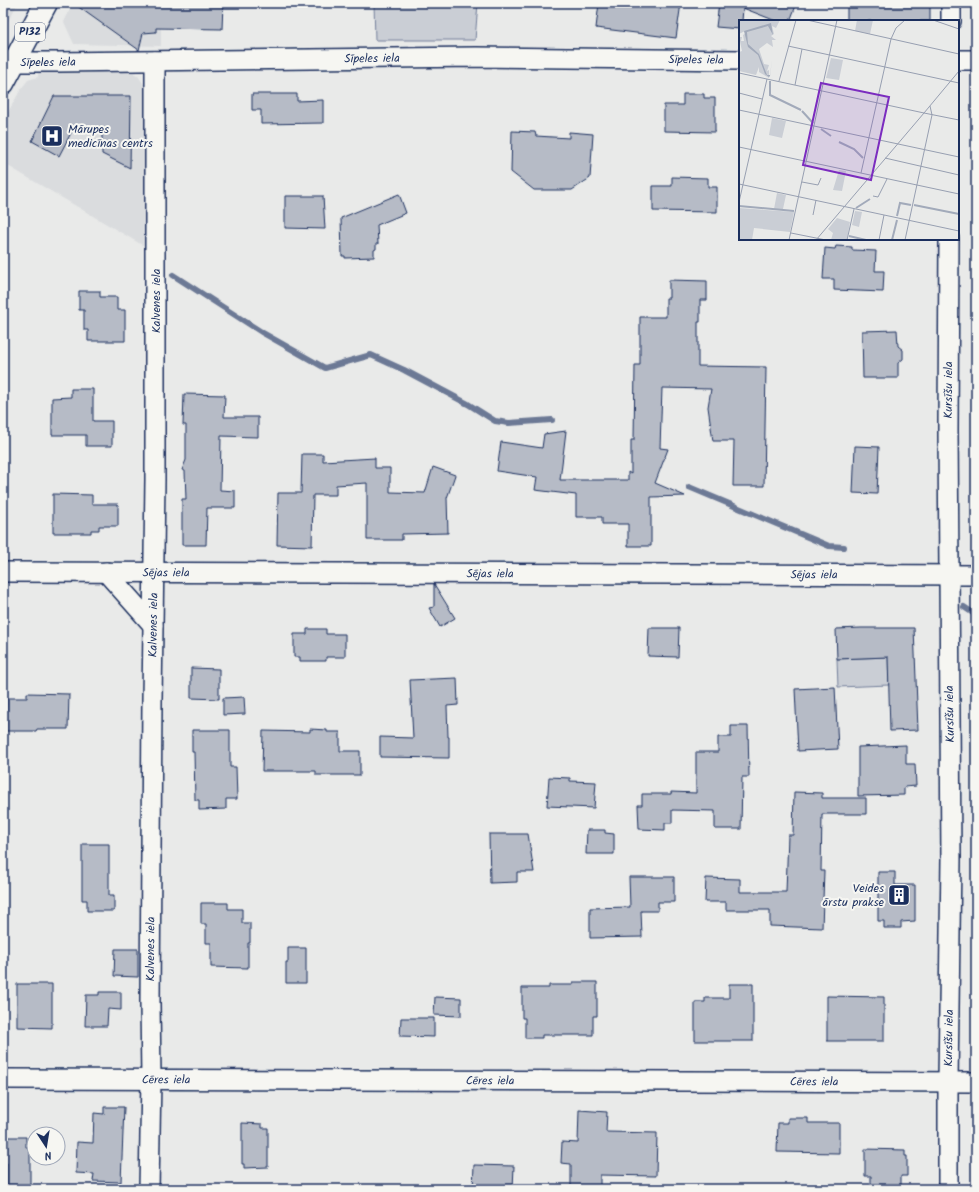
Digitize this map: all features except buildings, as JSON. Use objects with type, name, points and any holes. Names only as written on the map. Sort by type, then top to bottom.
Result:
[{"type":"main road","name":"P132","points":[[3,83],[8,62],[46,3]]},
{"type":"street","points":[[951,3],[951,20]]},
{"type":"street","name":"Sīpeles iela","points":[[8,62],[476,57],[739,60]]},
{"type":"street","points":[[959,60],[976,60]]},
{"type":"street","name":"Kalvenes iela","points":[[149,1189],[155,472],[156,61]]},
{"type":"street","name":"Kursīšu iela","points":[[948,1189],[951,859],[948,416],[949,240]]},
{"type":"street","name":"Sējas iela","points":[[3,572],[976,575]]},
{"type":"street","points":[[106,572],[153,625]]},
{"type":"street","name":"Cēres iela","points":[[3,1079],[976,1082]]},
{"type":"shaded area","points":[[3,3],[18,3],[3,30]]},
{"type":"shaded area","points":[[73,3],[161,3],[161,46],[74,44],[64,22]]},
{"type":"shaded area","points":[[374,3],[478,3],[475,40],[375,40]]},
{"type":"shaded area","points":[[38,71],[129,71],[138,76],[148,90],[149,249],[3,163],[3,121],[21,89],[28,80],[38,77]]},
{"type":"shaded area","points":[[888,657],[889,685],[838,687],[837,659]]},
{"type":"waterway","points":[[173,275],[263,333],[325,368],[371,355],[404,370],[468,404],[495,421],[509,423],[552,420]]},
{"type":"waterway","points":[[689,487],[829,546],[844,547]]},
{"type":"waterway","points":[[964,607],[976,615]]},
{"type":"place","name":"Mārupes medicīnas centrs","points":[[52,136]]},
{"type":"place","name":"Veides ārstu prakse","points":[[899,895]]}]
